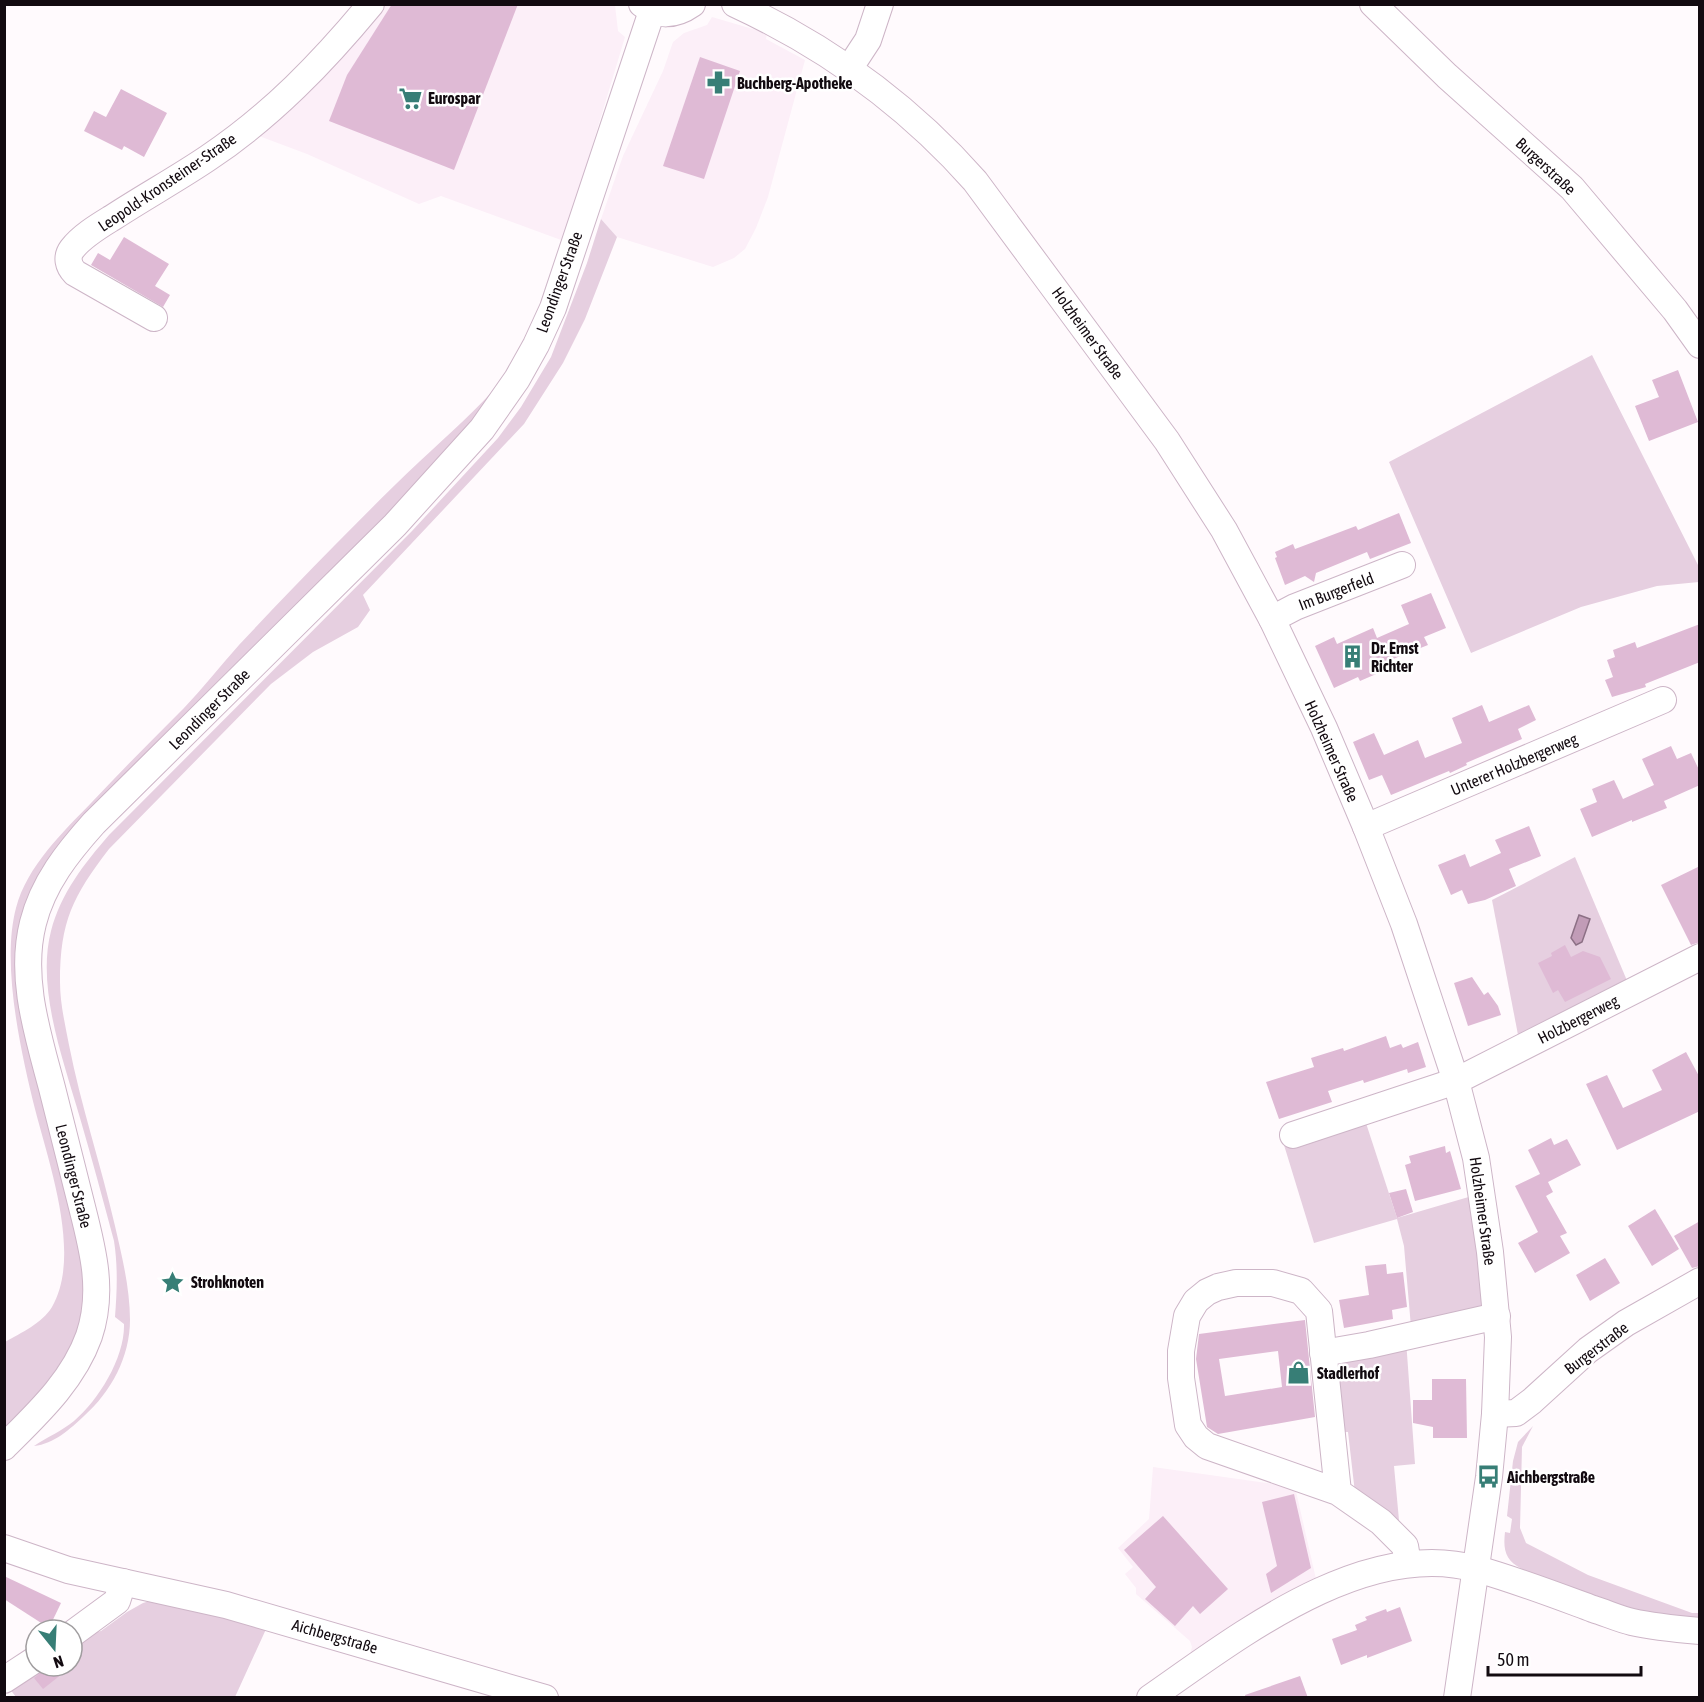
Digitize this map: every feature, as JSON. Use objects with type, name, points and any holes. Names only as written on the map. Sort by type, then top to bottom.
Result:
[{"type":"street","name":"Leopold-Kronsteiner-Straße","points":[[154,318],[75,273],[70,268],[68,259],[71,250],[102,224],[211,156],[262,116],[330,52],[370,4]]},
{"type":"street","name":"Leondinger Straße","points":[[4,1447],[51,1398],[69,1375],[82,1353],[89,1334],[97,1297],[94,1252],[32,1008],[29,954],[33,923],[41,899],[69,851],[94,823],[395,525],[482,429],[512,387],[536,345],[553,308],[647,8],[662,14],[672,14],[692,4]]},
{"type":"street","name":"Holzheimer Straße","points":[[735,4],[794,34],[849,69],[905,111],[938,140],[975,181],[1167,441],[1224,530],[1272,619],[1324,728],[1404,924],[1456,1081],[1476,1158],[1497,1316],[1498,1371],[1489,1477],[1457,1698]]},
{"type":"street","points":[[849,69],[868,40],[880,4]]},
{"type":"street","name":"Burgerstraße","points":[[1373,4],[1447,76],[1572,188],[1675,310],[1700,345]]},
{"type":"street","name":"Im Burgerfeld","points":[[1272,619],[1295,606],[1402,565]]},
{"type":"street","name":"Unterer Holzbergerweg","points":[[1366,827],[1663,700]]},
{"type":"street","name":"Holzbergerweg","points":[[1293,1135],[1456,1081],[1700,957]]},
{"type":"street","name":"Burgerstraße","points":[[1495,1414],[1516,1413],[1588,1350],[1626,1323],[1700,1281]]},
{"type":"street","points":[[1338,1492],[1319,1311],[1301,1291],[1273,1283],[1236,1283],[1207,1292],[1196,1301],[1187,1316],[1183,1333],[1181,1378],[1188,1425],[1196,1437],[1207,1446],[1338,1492],[1381,1522],[1405,1546],[1408,1564]]},
{"type":"street","points":[[1323,1353],[1497,1316]]},
{"type":"street","name":"Aichbergstraße","points":[[4,1548],[68,1570],[226,1605],[545,1698]]},
{"type":"street","points":[[1150,1698],[1254,1628],[1309,1595],[1369,1574],[1408,1564],[1443,1563],[1476,1569],[1632,1622],[1700,1631]]},
{"type":"street","points":[[84,1625],[117,1601],[123,1582]]},
{"type":"street","points":[[4,1680],[24,1667]]},
{"type":"shaded area","points":[[385,5],[615,5],[618,31],[625,37],[578,193],[561,240],[441,196],[419,204],[307,154],[259,136],[350,49]]},
{"type":"shaded area","points":[[712,17],[767,33],[766,39],[805,60],[768,197],[756,228],[745,249],[734,258],[713,267],[617,237],[601,219],[623,156],[663,71],[673,42],[684,33],[707,25]]},
{"type":"shaded area","points":[[601,219],[617,237],[585,319],[563,363],[524,424],[363,595],[370,610],[358,627],[313,652],[271,684],[109,849],[86,881],[71,910],[66,926],[61,961],[60,982],[64,1021],[123,1261],[129,1296],[130,1320],[123,1360],[103,1396],[94,1407],[61,1435],[34,1446],[69,1425],[101,1390],[120,1350],[124,1324],[115,1317],[117,1279],[114,1241],[60,1050],[49,1001],[47,953],[55,917],[61,904],[82,868],[109,835],[412,531],[498,438],[521,407],[551,357],[587,263]]},
{"type":"shaded area","points":[[1592,355],[1699,567],[1699,582],[1657,586],[1581,607],[1471,653],[1389,462]]},
{"type":"shaded area","points":[[504,378],[483,412],[417,486],[206,693],[128,775],[24,914],[85,1261],[85,1290],[79,1326],[64,1358],[42,1388],[5,1427],[5,1342],[37,1323],[48,1313],[60,1286],[64,1262],[60,1209],[19,1036],[12,981],[12,930],[16,908],[28,878],[47,850],[69,825],[184,708],[239,645],[310,570]]},
{"type":"shaded area","points":[[1575,857],[1628,983],[1519,1040],[1492,900]]},
{"type":"shaded area","points":[[1579,915],[1590,919],[1582,942],[1576,945],[1571,938]]},
{"type":"shaded area","points":[[1364,1117],[1397,1218],[1472,1196],[1482,1305],[1476,1310],[1411,1327],[1404,1246],[1397,1219],[1314,1243],[1284,1145]]},
{"type":"shaded area","points":[[1406,1340],[1415,1464],[1394,1466],[1400,1531],[1355,1493],[1348,1432],[1341,1432],[1334,1372],[1345,1370],[1343,1359]]},
{"type":"shaded area","points":[[1533,1426],[1522,1447],[1520,1528],[1526,1543],[1588,1575],[1692,1613],[1699,1613],[1699,1623],[1669,1622],[1521,1575],[1522,1569],[1506,1554],[1504,1538],[1505,1532],[1510,1533],[1512,1519],[1507,1516],[1513,1461],[1518,1442]]},
{"type":"shaded area","points":[[1153,1467],[1295,1487],[1316,1579],[1190,1655],[1192,1647],[1190,1641],[1136,1594],[1136,1588],[1125,1574],[1133,1567],[1118,1548],[1149,1519]]},
{"type":"shaded area","points":[[156,1599],[267,1627],[235,1697],[16,1697],[6,1684],[24,1673],[24,1678],[84,1678],[84,1635],[101,1631],[143,1603]]},
{"type":"building","name":"Eurospar","points":[[392,4],[518,4],[454,170],[329,121],[347,75]]},
{"type":"building","points":[[700,57],[740,71],[704,179],[663,166]]},
{"type":"building","points":[[121,89],[167,113],[144,157],[124,146],[122,150],[84,131],[94,111],[106,117]]},
{"type":"building","points":[[124,237],[169,264],[155,286],[170,295],[163,307],[91,265],[98,253],[110,260]]},
{"type":"building","points":[[1678,370],[1698,422],[1649,441],[1635,406],[1659,397],[1652,380]]},
{"type":"building","points":[[1399,513],[1411,543],[1370,559],[1367,552],[1316,573],[1314,582],[1305,576],[1285,585],[1275,552],[1293,544],[1295,549],[1356,526],[1358,530]]},
{"type":"building","points":[[1431,593],[1446,628],[1424,637],[1428,645],[1388,661],[1390,668],[1360,681],[1358,677],[1334,688],[1315,646],[1334,637],[1337,644],[1373,628],[1377,638],[1409,624],[1401,605]]},
{"type":"building","points":[[1700,624],[1700,662],[1645,684],[1646,687],[1612,697],[1605,680],[1613,677],[1607,660],[1615,657],[1613,650],[1635,642],[1637,648]]},
{"type":"building","points":[[1482,705],[1489,722],[1529,705],[1536,720],[1518,729],[1522,739],[1466,763],[1467,765],[1450,773],[1449,771],[1391,795],[1382,775],[1369,780],[1353,742],[1374,733],[1384,755],[1418,740],[1425,758],[1462,743],[1452,718]]},
{"type":"building","points":[[1671,746],[1677,759],[1691,753],[1700,772],[1700,785],[1664,801],[1667,808],[1592,837],[1580,809],[1597,802],[1592,789],[1614,780],[1623,799],[1654,785],[1642,759]]},
{"type":"building","points":[[1529,826],[1541,856],[1509,869],[1516,886],[1485,900],[1468,904],[1462,890],[1451,895],[1438,865],[1465,854],[1470,867],[1501,853],[1495,840]]},
{"type":"building","points":[[1700,866],[1700,942],[1691,945],[1661,885]]},
{"type":"building","points":[[1565,945],[1571,957],[1583,951],[1600,957],[1611,979],[1565,1002],[1558,990],[1553,993],[1538,963],[1552,956],[1551,953]]},
{"type":"building","points":[[1472,977],[1484,995],[1488,992],[1498,1006],[1501,1015],[1468,1026],[1454,983]]},
{"type":"building","points":[[1386,1036],[1390,1048],[1401,1044],[1403,1048],[1418,1042],[1426,1067],[1408,1073],[1407,1069],[1364,1083],[1363,1080],[1328,1091],[1332,1102],[1279,1119],[1266,1082],[1314,1067],[1311,1058],[1343,1048],[1344,1051]]},
{"type":"building","points":[[1686,1052],[1700,1078],[1700,1111],[1617,1150],[1586,1084],[1607,1075],[1623,1108],[1662,1090],[1652,1070]]},
{"type":"building","points":[[1551,1138],[1554,1145],[1567,1139],[1581,1165],[1548,1182],[1553,1192],[1546,1196],[1567,1233],[1560,1236],[1570,1253],[1535,1273],[1518,1243],[1538,1232],[1515,1186],[1540,1174],[1528,1150]]},
{"type":"building","points":[[1445,1146],[1446,1153],[1450,1151],[1461,1189],[1415,1201],[1405,1165],[1411,1163],[1409,1156]]},
{"type":"building","points":[[1406,1189],[1413,1212],[1397,1218],[1389,1193]]},
{"type":"building","points":[[1655,1209],[1679,1249],[1652,1266],[1628,1226]]},
{"type":"building","points":[[1700,1221],[1700,1266],[1692,1268],[1674,1236]]},
{"type":"building","points":[[1605,1258],[1620,1283],[1590,1301],[1576,1275]]},
{"type":"building","points":[[1386,1264],[1387,1274],[1403,1272],[1407,1307],[1392,1310],[1393,1319],[1344,1328],[1339,1300],[1369,1295],[1365,1266]]},
{"type":"building","name":"Stadlerhof","points":[[1305,1320],[1315,1417],[1218,1434],[1207,1427],[1196,1359],[1199,1334]],"holes":[[[1278,1351],[1282,1387],[1225,1396],[1219,1359]]]},
{"type":"building","points":[[1432,1379],[1466,1379],[1467,1438],[1433,1438],[1433,1427],[1413,1423],[1413,1400],[1432,1400]]},
{"type":"building","points":[[1294,1494],[1311,1568],[1271,1593],[1266,1574],[1277,1566],[1262,1502]]},
{"type":"building","points":[[1163,1516],[1228,1589],[1200,1614],[1193,1606],[1175,1626],[1145,1599],[1156,1587],[1124,1550]]},
{"type":"building","points":[[4,1576],[61,1603],[54,1618],[33,1618],[4,1599]]},
{"type":"building","points":[[1400,1607],[1412,1641],[1341,1665],[1332,1639],[1357,1630],[1355,1625],[1367,1620],[1365,1617],[1386,1609],[1387,1612]]},
{"type":"building","points":[[1300,1676],[1308,1698],[1246,1698],[1245,1695]]},
{"type":"building","points":[[34,1678],[57,1678],[43,1689]]},
{"type":"place","name":"Buchberg-Apotheke","points":[[719,83]]},
{"type":"place","name":"Eurospar","points":[[410,98]]},
{"type":"place","name":"Dr. Ernst Richter","points":[[1353,657]]},
{"type":"place","name":"Strohknoten","points":[[173,1282]]},
{"type":"place","name":"Stadlerhof","points":[[1299,1373]]},
{"type":"place","name":"Aichbergstraße","points":[[1489,1477]]}]
